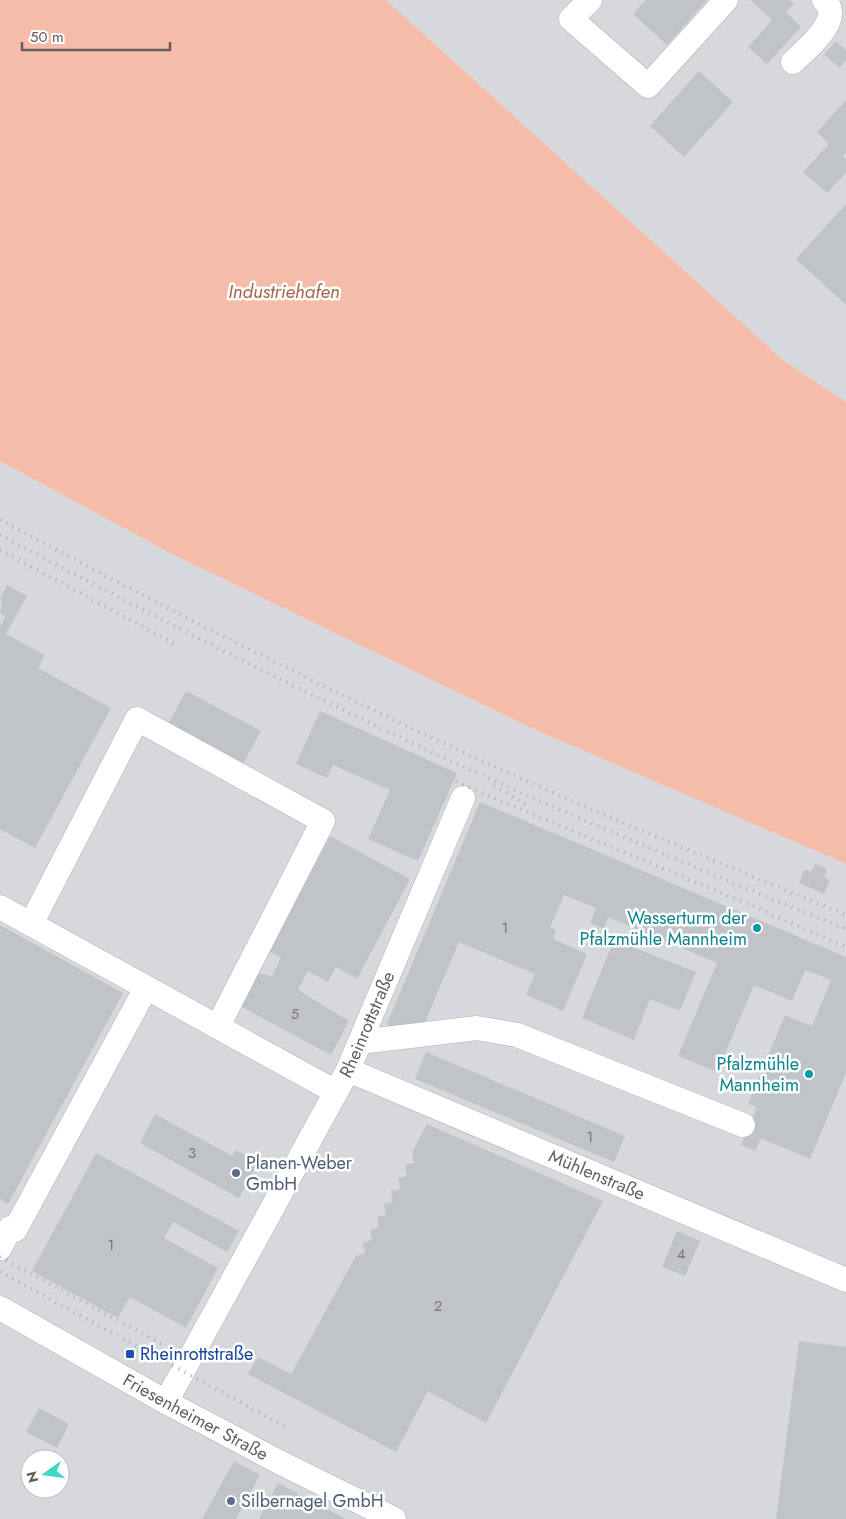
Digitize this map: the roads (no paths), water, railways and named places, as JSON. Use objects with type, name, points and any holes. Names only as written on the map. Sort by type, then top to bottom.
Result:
[{"type":"street","points":[[590,0],[571,20],[648,86],[726,0]]},
{"type":"street","points":[[793,62],[825,29],[833,16]]},
{"type":"street","points":[[31,924],[137,719],[323,821],[218,1026]]},
{"type":"street","name":"Rheinrottstraße","points":[[166,1402],[348,1070],[463,798]]},
{"type":"street","points":[[0,906],[336,1092]]},
{"type":"street","points":[[3,1233],[15,1230],[146,988]]},
{"type":"street","points":[[360,1042],[477,1028],[517,1035],[743,1125]]},
{"type":"street","name":"Mühlenstraße","points":[[348,1070],[846,1280]]},
{"type":"street","name":"Friesenheimer Straße","points":[[0,1308],[166,1402],[279,1462],[394,1519]]},
{"type":"water","name":"Industriehafen","points":[[0,0],[386,0],[784,361],[846,402],[846,864],[531,728],[168,552],[0,461]]},
{"type":"railway","points":[[0,520],[212,631],[428,736],[584,806],[846,915]]},
{"type":"railway","points":[[0,535],[210,644],[423,748],[580,819],[846,929]]},
{"type":"railway","points":[[0,550],[175,644]]},
{"type":"railway","points":[[456,782],[846,947]]},
{"type":"railway","points":[[494,786],[527,805]]},
{"type":"railway","points":[[0,1257],[164,1345]]},
{"type":"railway","points":[[0,1272],[286,1427]]},
{"type":"place","name":"Wasserturm der Pfalzmühle Mannheim","points":[[757,928]]},
{"type":"place","name":"Pfalzmühle Mannheim","points":[[809,1074]]},
{"type":"place","name":"Planen-Weber GmbH","points":[[236,1173]]},
{"type":"place","name":"Rheinrottstraße","points":[[130,1354]]},
{"type":"place","name":"Silbernagel GmbH","points":[[231,1501]]}]
